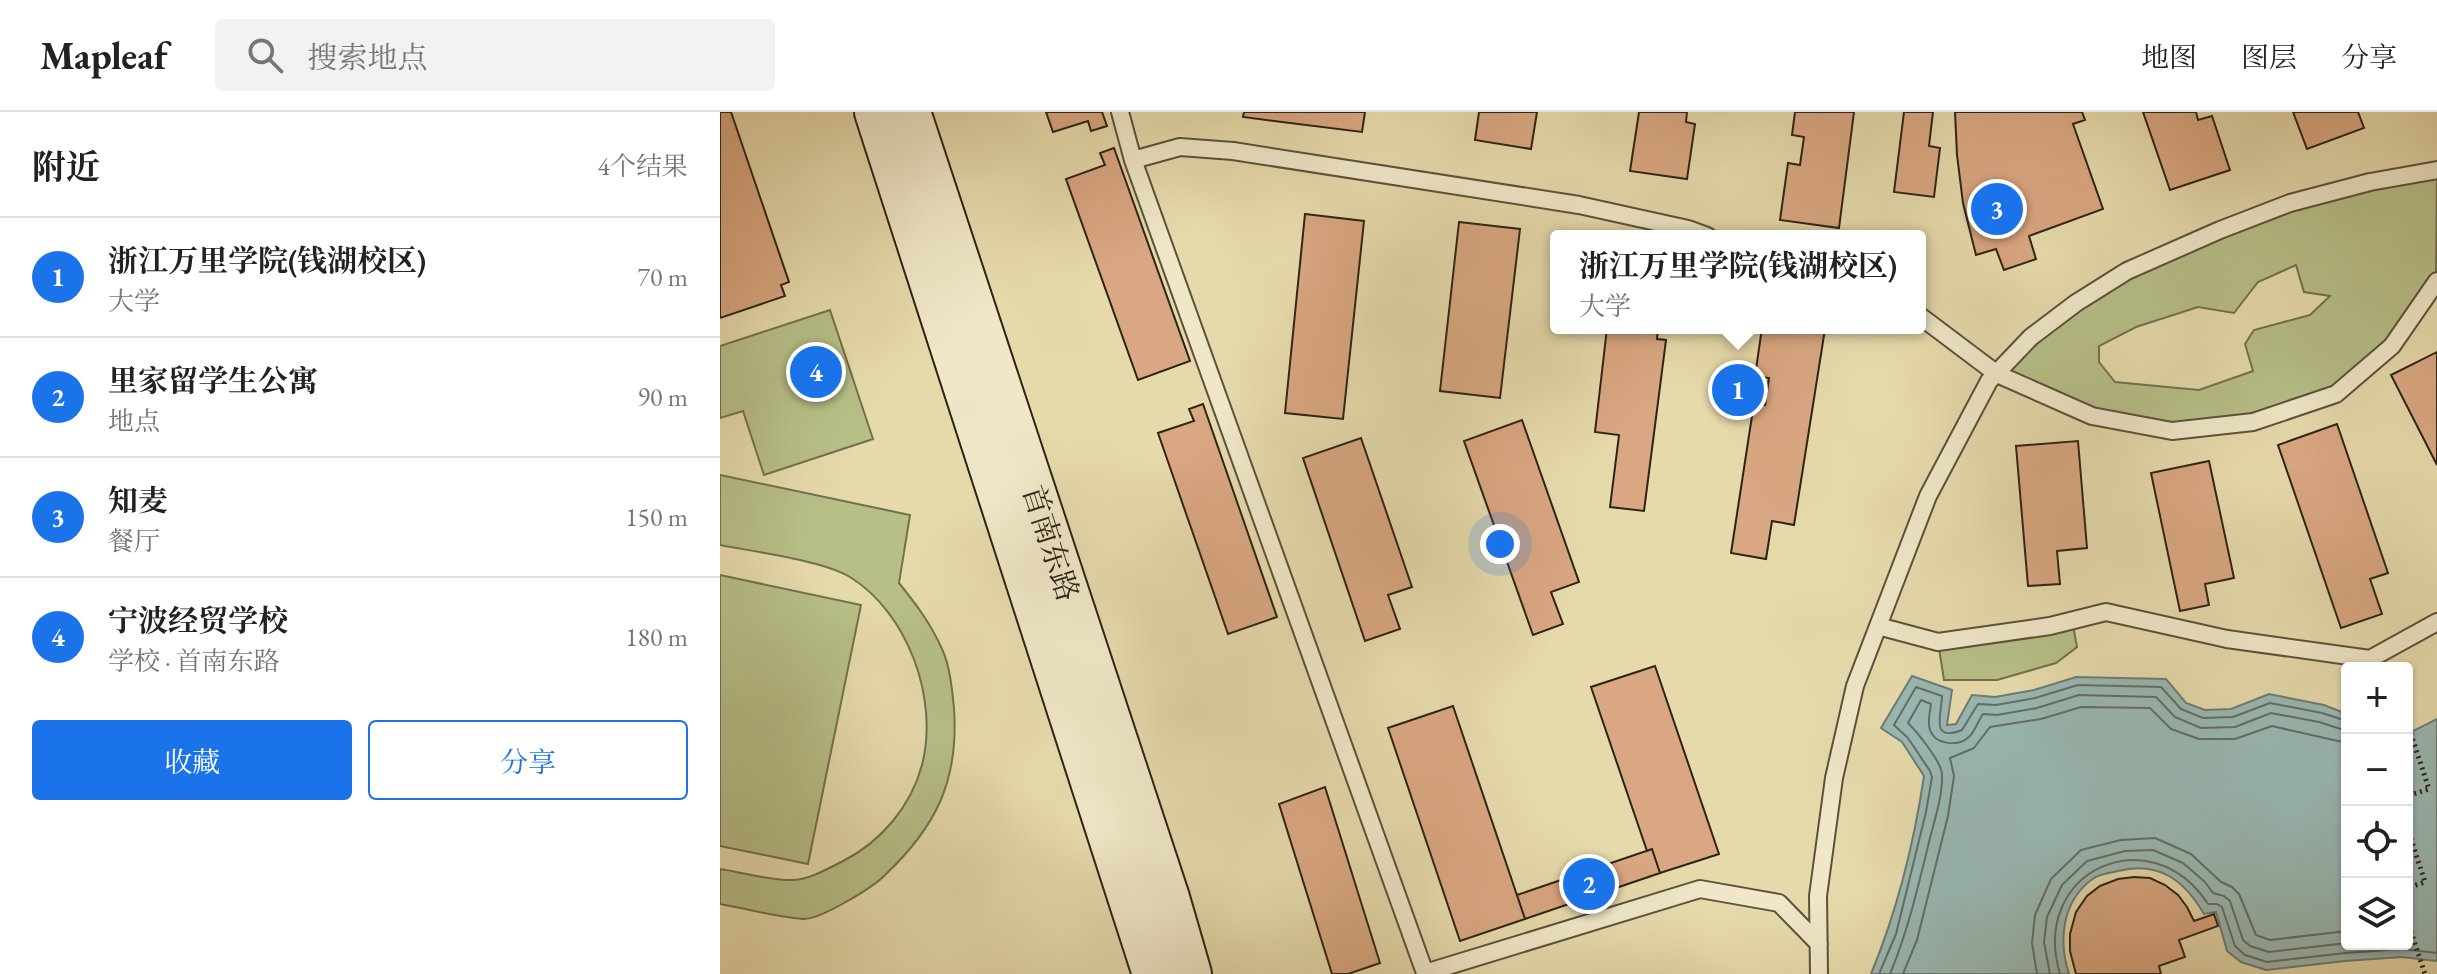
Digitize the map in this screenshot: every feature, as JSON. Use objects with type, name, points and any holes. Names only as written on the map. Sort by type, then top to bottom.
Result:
[{"type":"main road","name":"首南东路","points":[[876,112],[1154,974]]},
{"type":"main road","name":"首南东路","points":[[909,112],[1168,898],[1190,974]]},
{"type":"lane","points":[[1120,112],[1133,160],[1425,973],[1700,889],[1779,903],[1819,944]]},
{"type":"lane","points":[[1133,160],[1180,147],[1233,151],[1579,205],[1691,230]]},
{"type":"lane","points":[[1819,974],[1818,896],[1834,778],[1855,686],[1928,496],[1989,381],[2031,337],[2076,303],[2127,271],[2290,203],[2370,182],[2437,170]]},
{"type":"lane","points":[[1926,321],[1997,374],[2092,416],[2172,431],[2253,422],[2336,394],[2392,346],[2437,281]]},
{"type":"lane","points":[[1878,626],[1938,642],[2050,626],[2106,612],[2227,639],[2370,659],[2437,622]]},
{"type":"path","points":[[2413,740],[2429,789],[2413,794]]},
{"type":"path","points":[[2413,845],[2425,882],[2413,886]]},
{"type":"path","points":[[2413,938],[2425,974]]},
{"type":"green space","points":[[2437,175],[2436,276],[2389,344],[2334,392],[2255,417],[2177,427],[2096,412],[2007,369],[2078,305],[2135,273],[2249,224],[2361,188]],"holes":[[[2296,265],[2304,292],[2330,296],[2310,315],[2254,330],[2245,344],[2253,371],[2199,390],[2115,382],[2099,362],[2099,346],[2136,327],[2198,307],[2234,313],[2258,282]]]},
{"type":"green space","points":[[830,310],[873,439],[764,475],[743,411],[720,418],[720,346]]},
{"type":"green space","points":[[720,475],[910,515],[899,583],[933,631],[949,670],[955,734],[952,758],[948,780],[930,821],[902,858],[878,881],[846,902],[812,918],[785,917],[720,904],[720,869],[775,879],[805,878],[870,844],[902,808],[922,765],[926,713],[922,686],[903,635],[888,612],[850,577],[805,561],[720,545]]},
{"type":"green space","points":[[720,575],[861,605],[808,864],[720,846]]},
{"type":"green space","points":[[2072,620],[2077,647],[2056,663],[1997,680],[1944,680],[1938,642]]},
{"type":"water","points":[[1912,676],[1952,690],[1947,725],[1956,724],[1972,695],[1995,697],[2034,690],[2076,677],[2166,679],[2186,703],[2205,710],[2231,709],[2269,694],[2324,705],[2341,712],[2341,950],[2413,950],[2413,731],[2437,719],[2437,961],[2402,957],[2266,970],[2241,962],[2227,951],[2216,912],[2204,914],[2179,883],[2158,871],[2133,869],[2096,877],[2075,898],[2065,922],[2064,934],[2069,974],[1871,974],[1904,876],[1924,776],[1902,742],[1881,728]]},
{"type":"building","points":[[720,112],[731,112],[789,282],[781,285],[785,296],[720,318]]},
{"type":"building","points":[[1046,112],[1102,112],[1107,126],[1091,131],[1088,121],[1053,132]]},
{"type":"building","points":[[1244,112],[1365,112],[1362,132],[1243,117]]},
{"type":"building","points":[[1479,112],[1537,112],[1531,149],[1475,140]]},
{"type":"building","points":[[1639,112],[1687,112],[1686,122],[1695,124],[1687,179],[1630,171]]},
{"type":"building","points":[[1795,112],[1854,112],[1839,228],[1780,220],[1788,163],[1800,165],[1804,137],[1792,135]]},
{"type":"building","points":[[1904,112],[1933,112],[1929,146],[1940,148],[1934,197],[1894,192]]},
{"type":"building","points":[[1955,112],[2082,112],[2085,120],[2073,124],[2103,209],[2029,236],[2036,259],[2004,270],[1996,249],[1976,255],[1963,203]]},
{"type":"building","points":[[2143,112],[2196,112],[2198,120],[2212,116],[2230,170],[2170,190]]},
{"type":"building","points":[[2293,112],[2358,112],[2364,128],[2307,149]]},
{"type":"building","points":[[1114,148],[1190,361],[1138,380],[1066,179],[1105,165],[1100,153]]},
{"type":"building","points":[[1305,214],[1364,221],[1343,419],[1285,413]]},
{"type":"building","points":[[1459,222],[1520,229],[1500,398],[1440,391]]},
{"type":"building","points":[[1606,334],[1657,334],[1657,339],[1666,340],[1644,511],[1610,507],[1619,435],[1595,432]]},
{"type":"building","points":[[1761,334],[1824,334],[1794,525],[1772,521],[1766,559],[1731,553],[1754,403],[1765,405],[1769,378],[1755,376]]},
{"type":"building","points":[[2437,352],[2437,465],[2391,375]]},
{"type":"building","points":[[1203,404],[1277,617],[1228,634],[1158,433],[1194,421],[1189,409]]},
{"type":"building","points":[[1522,420],[1579,582],[1551,592],[1563,624],[1533,635],[1464,441]]},
{"type":"building","points":[[2337,424],[2388,573],[2370,579],[2382,614],[2341,628],[2278,445]]},
{"type":"building","points":[[1361,438],[1412,587],[1388,595],[1400,629],[1365,641],[1303,458]]},
{"type":"building","points":[[2078,441],[2087,548],[2057,551],[2060,584],[2028,586],[2016,446]]},
{"type":"building","points":[[2209,461],[2234,578],[2205,584],[2209,605],[2180,611],[2151,473]]},
{"type":"building","points":[[1655,666],[1719,854],[1660,873],[1652,849],[1647,851],[1591,687]]},
{"type":"building","points":[[1453,706],[1525,919],[1460,941],[1388,728]]},
{"type":"building","points":[[1325,787],[1380,963],[1348,974],[1332,974],[1279,804]]},
{"type":"building","points":[[1652,849],[1660,873],[1525,919],[1517,895]]},
{"type":"building","points":[[2134,877],[2150,878],[2165,885],[2178,895],[2194,921],[2214,914],[2218,926],[2179,940],[2185,957],[2159,966],[2161,974],[2076,974],[2070,951],[2070,934],[2076,912],[2087,896],[2100,886]]},
{"type":"place","name":"知麦","points":[[1997,209]]},
{"type":"place","name":"宁波经贸学校","points":[[816,372]]},
{"type":"place","name":"浙江万里学院(钱湖校区)","points":[[1738,390]]},
{"type":"place","name":"里家留学生公寓","points":[[1589,884]]}]
